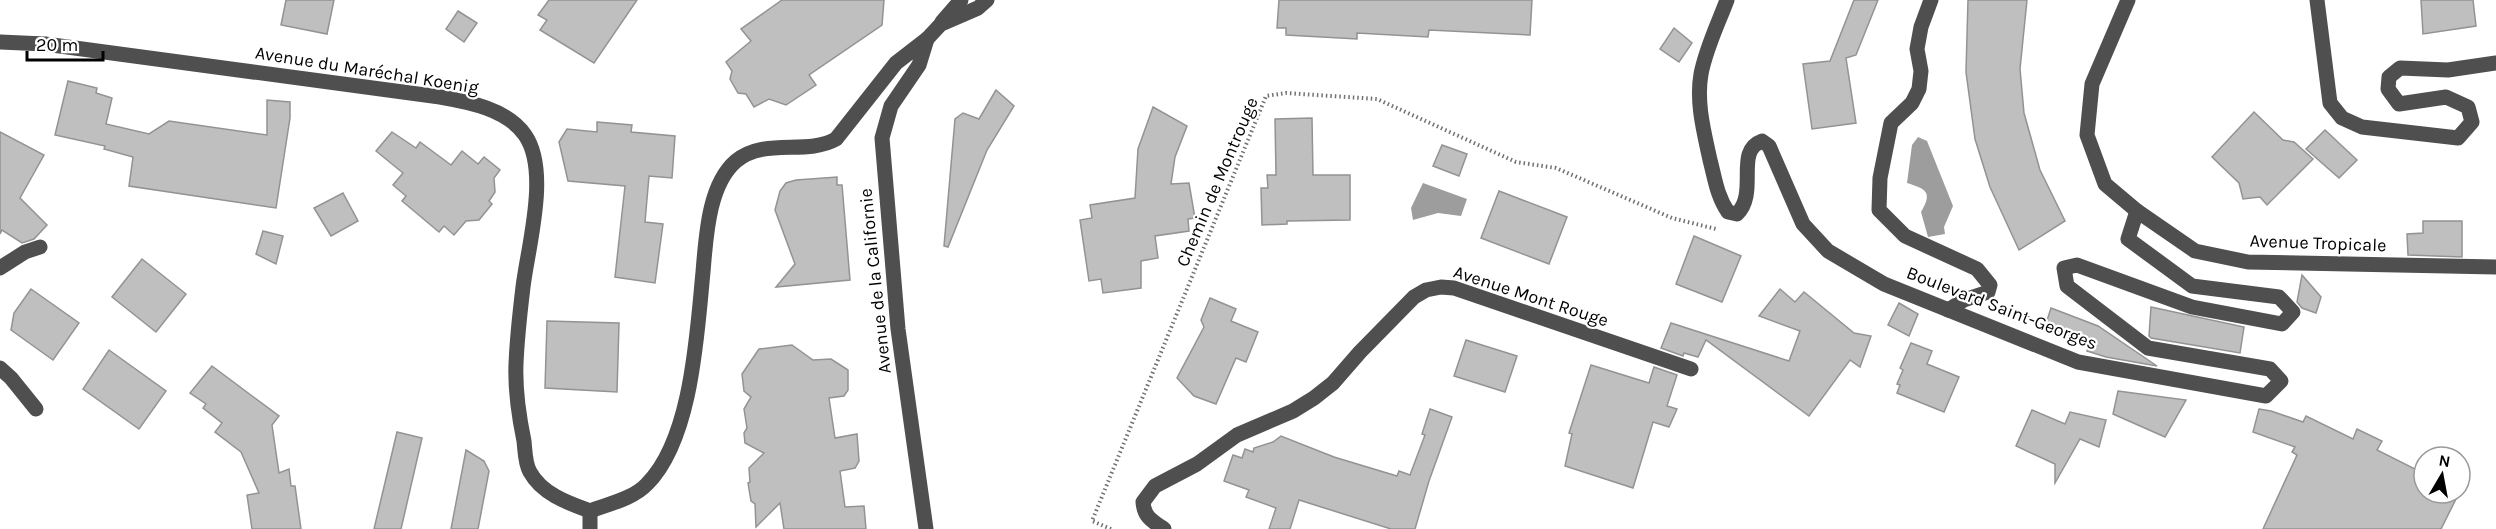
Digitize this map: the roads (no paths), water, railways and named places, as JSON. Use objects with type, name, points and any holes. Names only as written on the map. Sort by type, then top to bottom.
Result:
[{"type":"street","points":[[590,529],[590,511],[630,496],[646,485],[666,458],[679,426],[690,380],[699,318],[707,221],[715,196],[727,172],[736,161],[752,152],[772,147],[824,146],[836,139],[896,63],[927,39],[961,0]]},
{"type":"street","points":[[940,24],[978,8],[987,0]]},
{"type":"street","name":"Boulevard Saint-Georges","points":[[1727,0],[1705,57],[1700,97],[1702,125],[1719,199],[1728,212],[1737,214],[1744,207],[1748,185],[1749,150],[1753,144],[1762,141],[1769,146],[1803,224],[1828,251],[1884,284],[2078,362],[2266,396],[2281,381],[2270,369],[2148,348],[2067,286],[2064,268],[2077,265],[2192,308],[2282,324],[2293,312],[2279,297],[2192,286],[2128,240],[2137,211]]},
{"type":"street","points":[[1931,0],[1921,27],[1917,50],[1921,71],[1919,88],[1912,103],[1891,123],[1880,178],[1879,210],[1905,236],[1977,269],[1990,285],[1988,292],[1964,300],[1948,310]]},
{"type":"street","name":"Avenue Tropicale","points":[[2128,0],[2092,84],[2087,135],[2105,184],[2137,211],[2195,250],[2248,262],[2496,267]]},
{"type":"street","points":[[2317,0],[2330,103],[2342,117],[2362,127],[2458,138],[2472,122],[2468,107],[2446,98],[2399,104],[2388,89],[2389,77],[2400,68],[2448,69],[2496,63]]},
{"type":"street","name":"Avenue de la Californie","points":[[926,529],[898,329],[882,138],[891,105],[919,65],[927,39]]},
{"type":"street","name":"Avenue du Maréchal Koenig","points":[[0,42],[45,44],[440,97],[468,102],[514,122],[526,136],[533,153],[536,190],[536,210],[523,285],[516,366],[521,426],[530,472],[551,494],[590,511]]},
{"type":"street","points":[[0,268],[25,252],[40,247]]},
{"type":"street","name":"Avenue Mont Rouge","points":[[1164,529],[1149,519],[1144,511],[1143,502],[1155,486],[1197,464],[1238,435],[1293,411],[1314,398],[1333,382],[1360,351],[1414,297],[1426,290],[1441,287],[1454,288],[1691,369]]},
{"type":"street","points":[[0,368],[36,409]]}]
